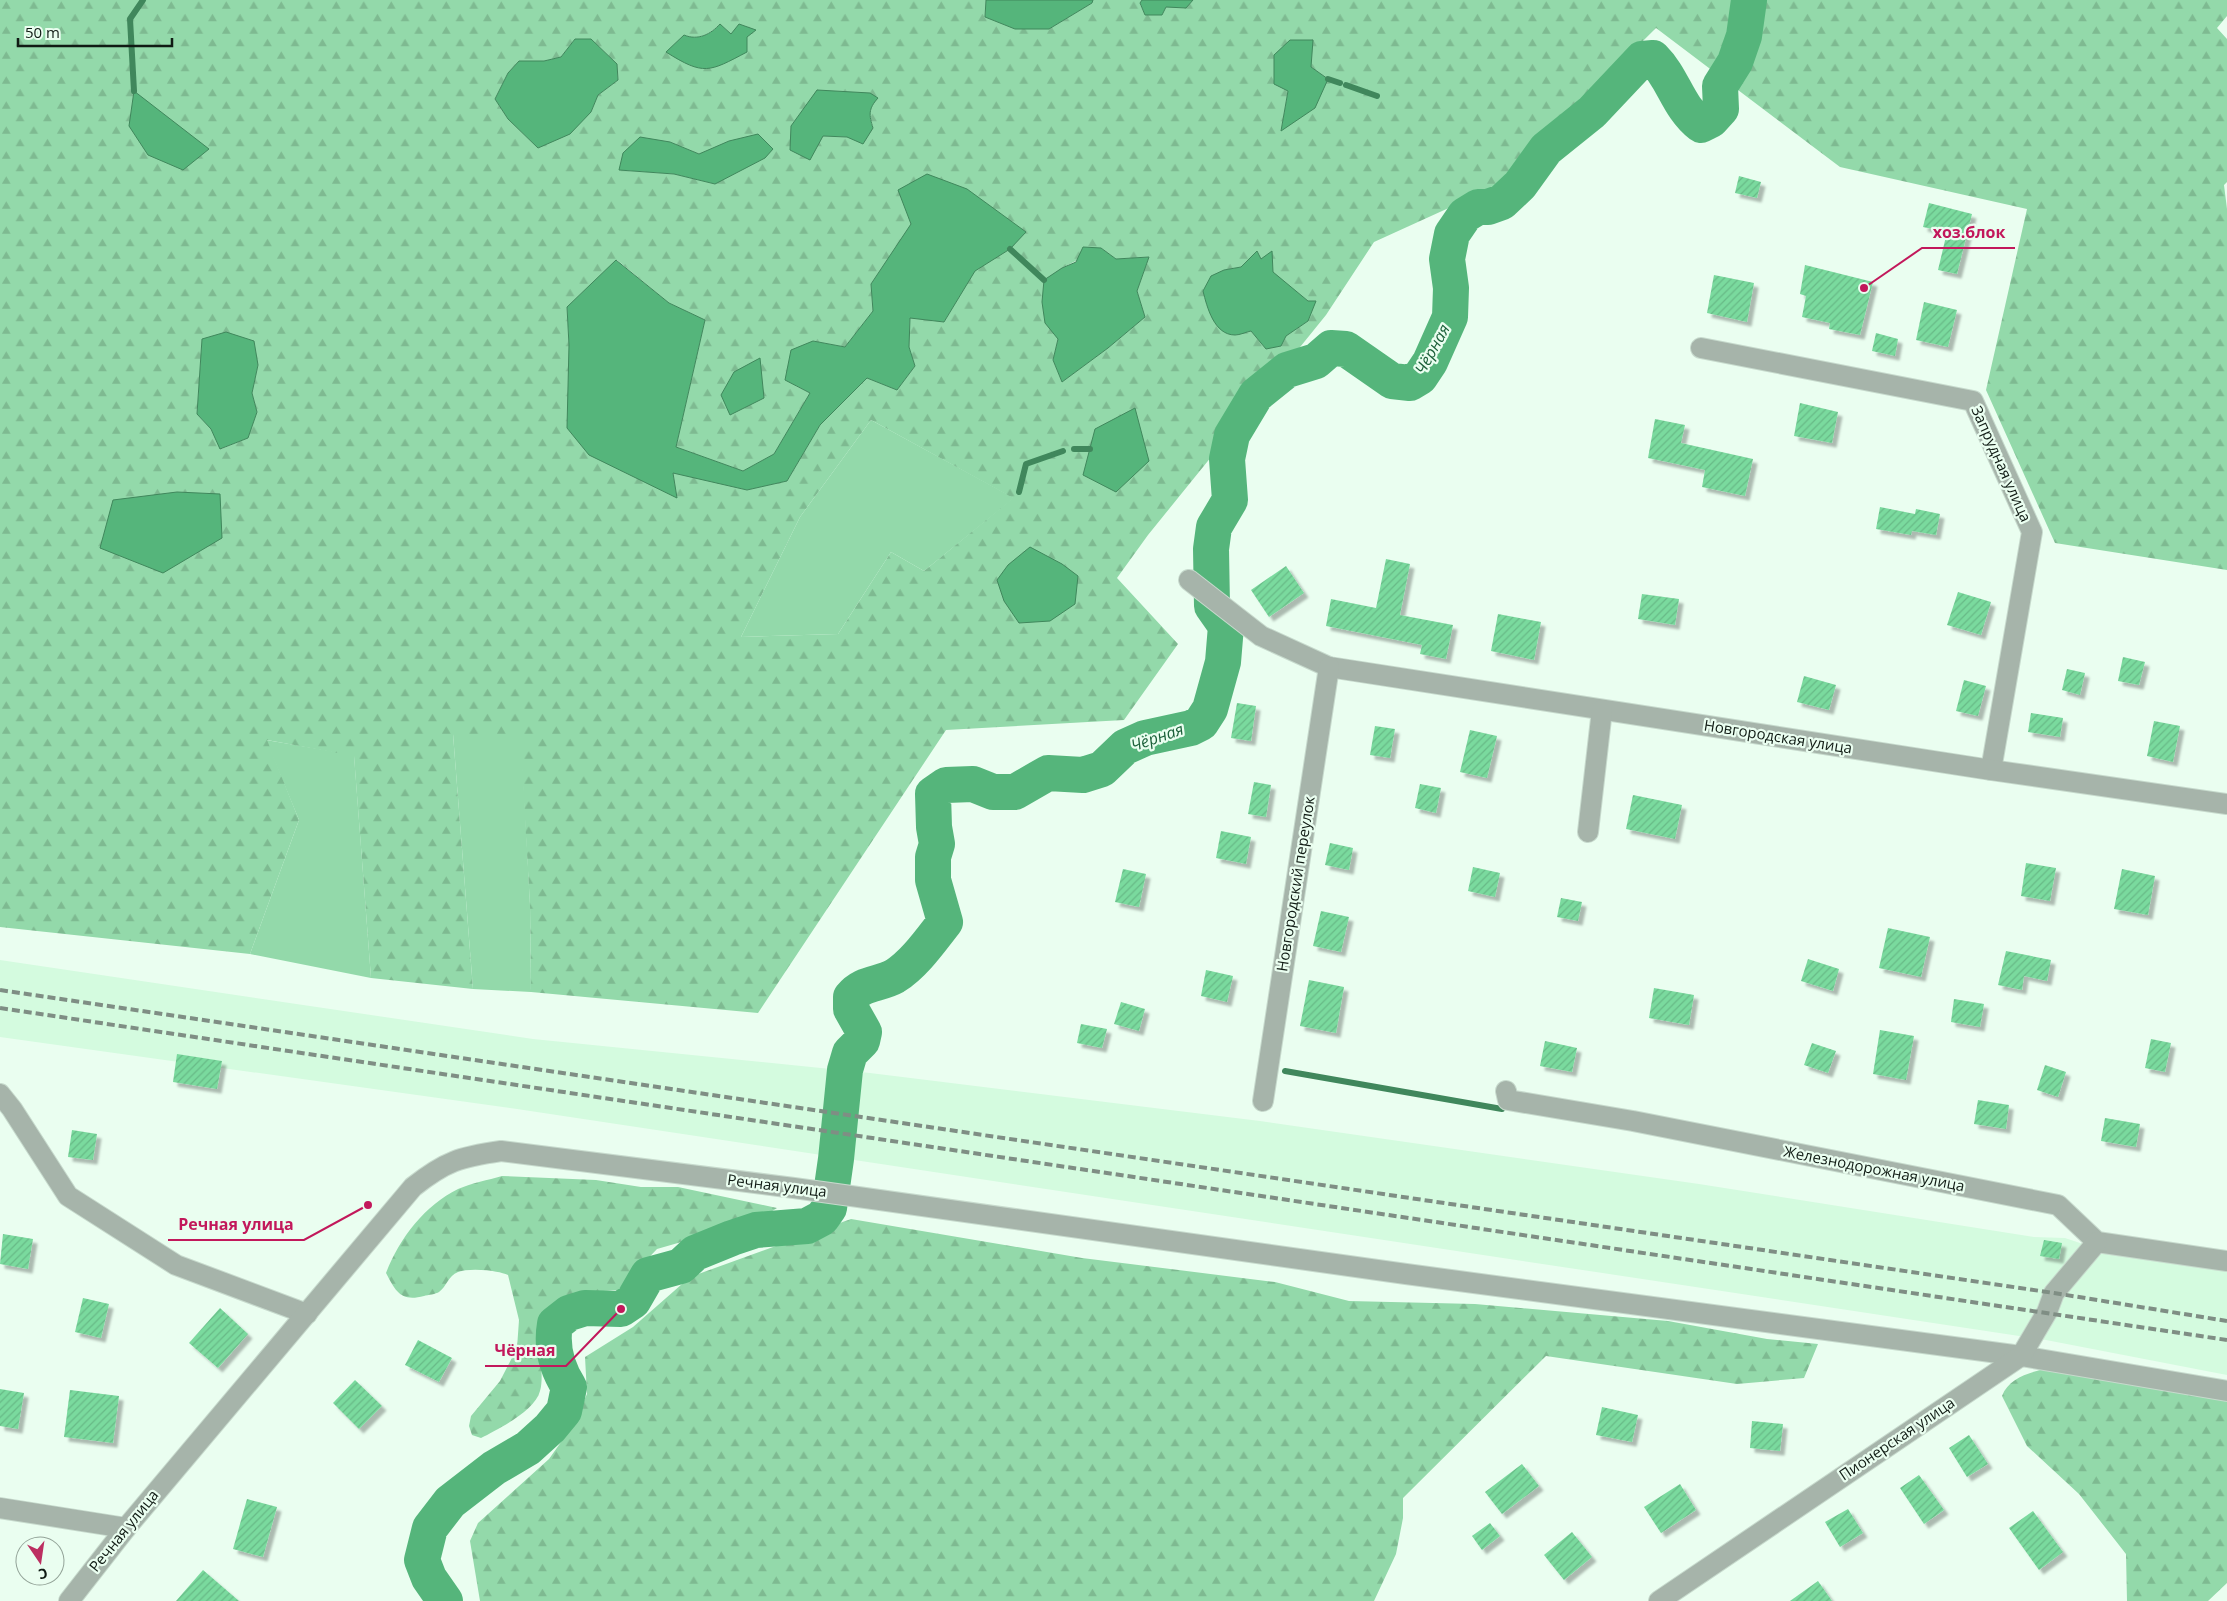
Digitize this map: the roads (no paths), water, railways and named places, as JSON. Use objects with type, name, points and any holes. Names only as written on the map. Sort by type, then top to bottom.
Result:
[{"type":"street","name":"Запрудная улица","points":[[1701,348],[1973,401],[2032,532],[1991,770]]},
{"type":"street","name":"Новгородская улица","points":[[1190,580],[1235,613],[1262,636],[1329,667],[1991,770],[2227,804]]},
{"type":"street","name":"Новгородский переулок","points":[[1263,1101],[1329,667]]},
{"type":"street","points":[[1588,832],[1602,710]]},
{"type":"street","points":[[0,1094],[12,1108],[68,1196],[176,1265],[307,1314]]},
{"type":"street","name":"Железнодорожная улица","points":[[1507,1096],[2058,1205],[2097,1242]]},
{"type":"street","name":"Речная улица","points":[[68,1601],[126,1528],[414,1187],[440,1166],[471,1155],[501,1151],[794,1188],[1406,1274],[2021,1356],[2227,1391]]},
{"type":"street","points":[[2097,1242],[2227,1261]]},
{"type":"street","name":"Пионерская улица","points":[[1659,1601],[2021,1356],[2047,1312],[2054,1293],[2097,1242]]},
{"type":"street","points":[[0,1508],[126,1528]]},
{"type":"waterway","points":[[134,91],[130,19],[143,0]]},
{"type":"waterway","name":"Чёрная","points":[[445,1601],[429,1578],[422,1560],[430,1528],[450,1502],[494,1468],[528,1448],[550,1428],[564,1411],[569,1387],[561,1372],[554,1349],[555,1324],[569,1313],[585,1308],[621,1309],[633,1301],[648,1275],[681,1266],[695,1253],[756,1230],[807,1226],[822,1218],[829,1208],[845,1070],[850,1053],[862,1041],[864,1032],[851,1009],[851,997],[866,986],[889,979],[902,971],[922,951],[945,922],[933,880],[933,857],[937,844],[934,827],[933,794],[946,785],[973,784],[993,792],[1015,792],[1048,773],[1083,775],[1102,769],[1125,747],[1145,738],[1191,728],[1201,723],[1210,709],[1223,662],[1226,626],[1212,606],[1211,549],[1214,527],[1230,500],[1227,459],[1232,435],[1256,395],[1287,370],[1316,361],[1331,348],[1346,349],[1392,381],[1410,383],[1420,377],[1430,362],[1450,317],[1451,288],[1447,259],[1452,234],[1465,215],[1478,207],[1488,207],[1502,202],[1520,185],[1546,149],[1592,112],[1642,59],[1653,58],[1660,66],[1693,118],[1701,125],[1711,120],[1721,109],[1720,86],[1735,62],[1744,36],[1749,0]]},
{"type":"waterway","points":[[1328,79],[1340,83]]},
{"type":"waterway","points":[[1346,85],[1377,96]]},
{"type":"waterway","points":[[1010,249],[1044,280]]},
{"type":"waterway","points":[[1074,449],[1090,449]]},
{"type":"waterway","points":[[1019,492],[1026,464],[1063,451]]},
{"type":"waterway","points":[[1285,1071],[1502,1109]]},
{"type":"railway","points":[[0,990],[2054,1293],[2227,1321]]},
{"type":"railway","points":[[0,1008],[2227,1340]]},
{"type":"place","name":"хоз.блок","points":[[1864,288]]},
{"type":"place","name":"Речная улица","points":[[368,1205]]},
{"type":"place","name":"Чёрная","points":[[621,1309]]}]
